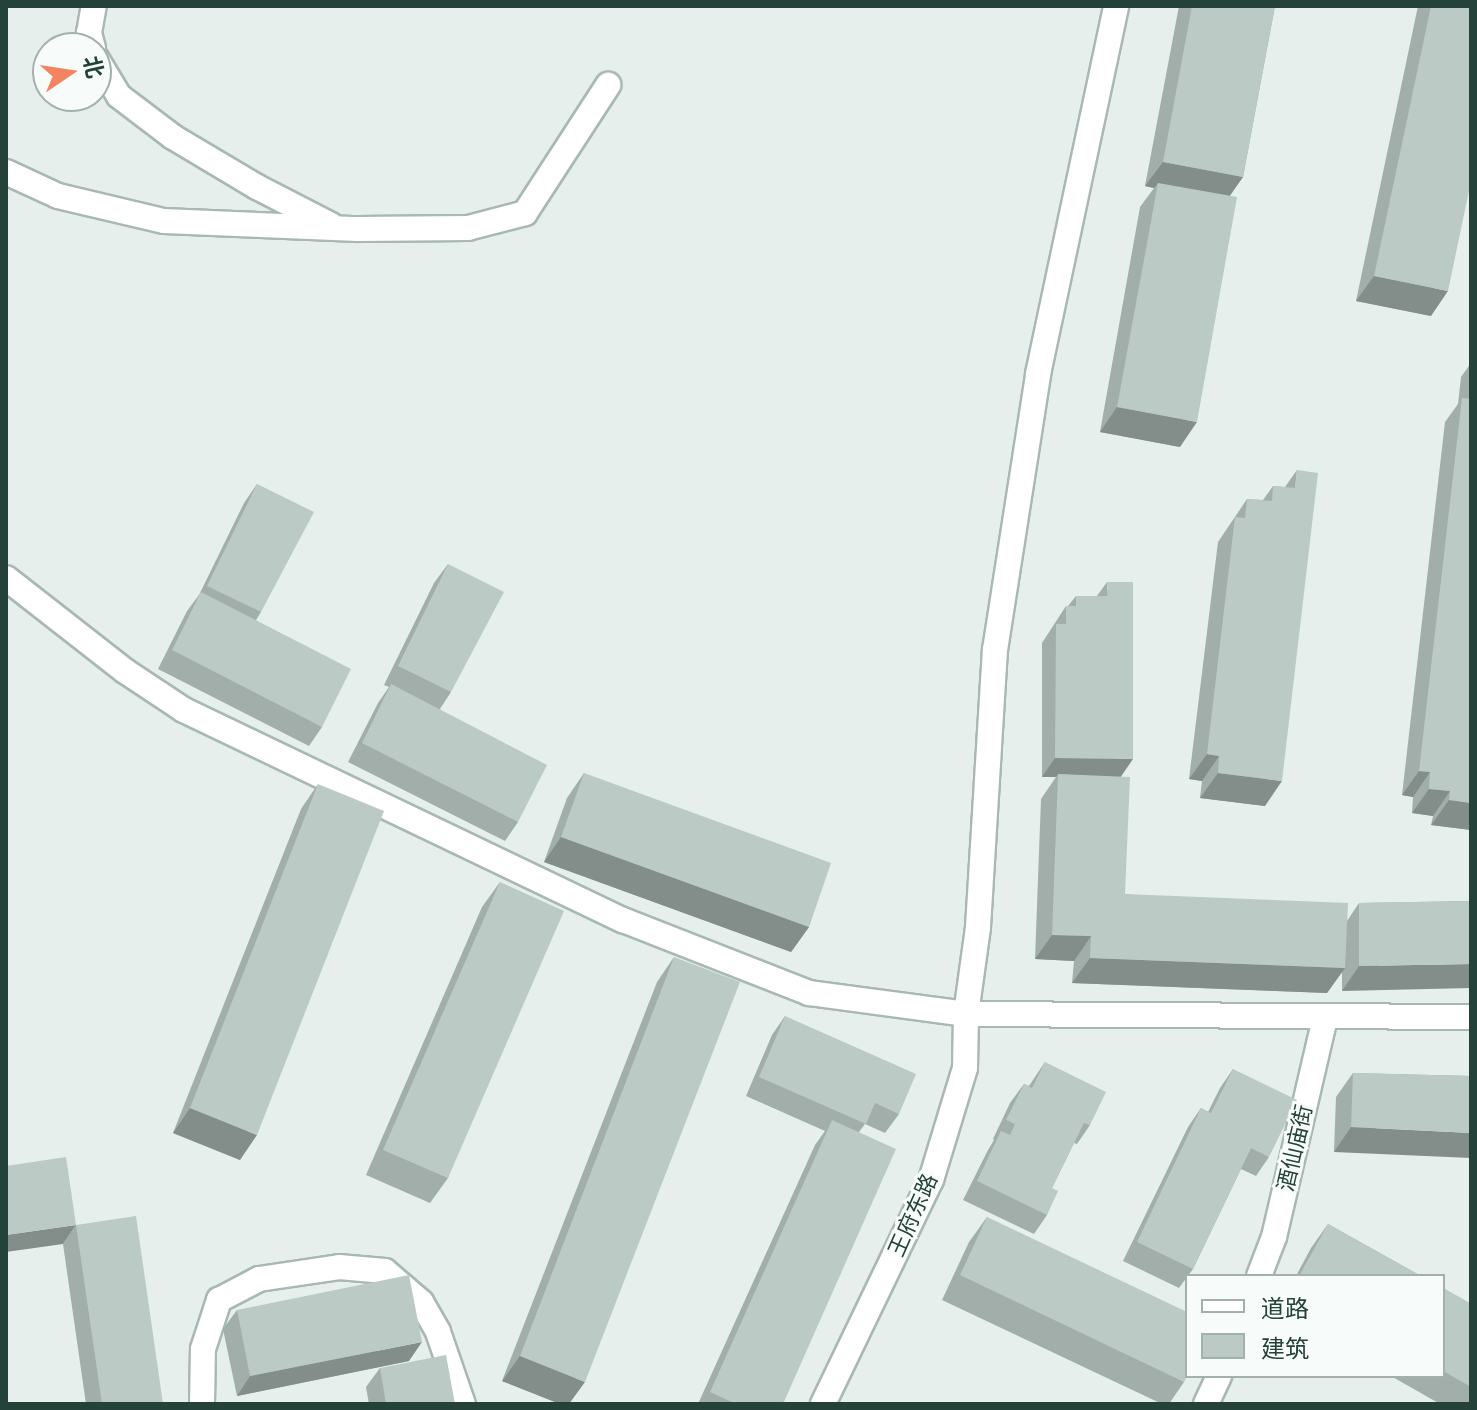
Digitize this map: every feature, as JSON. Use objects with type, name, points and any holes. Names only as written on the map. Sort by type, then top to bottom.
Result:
[{"type":"street","points":[[89,32],[94,6]]},
{"type":"street","name":"王府东路","points":[[823,1404],[931,1180],[965,1068],[966,1014],[978,927],[995,650],[1038,374],[1116,6]]},
{"type":"street","points":[[112,84],[119,96],[173,137],[257,187],[338,228]]},
{"type":"street","points":[[6,172],[58,196],[164,221],[338,228],[468,228],[525,213],[608,85]]},
{"type":"street","points":[[6,578],[125,671],[184,710],[623,920],[809,993],[966,1014],[1471,1017]]},
{"type":"street","name":"酒仙庙街","points":[[1260,1274],[1274,1237],[1325,1018]]},
{"type":"street","points":[[202,1404],[203,1349],[219,1300],[259,1279],[339,1267],[385,1271],[421,1302],[438,1332],[463,1404]]},
{"type":"street","points":[[1206,1404],[1218,1378]]},
{"type":"building","points":[[1192,6],[1275,6],[1243,177],[1163,162]]},
{"type":"building","points":[[1431,6],[1471,6],[1471,181],[1448,291],[1374,276]]},
{"type":"building","points":[[1158,183],[1237,197],[1197,422],[1117,407]]},
{"type":"building","points":[[1462,398],[1471,399],[1471,803],[1449,800],[1450,791],[1429,789],[1430,772],[1419,771]]},
{"type":"building","points":[[1297,470],[1318,473],[1282,781],[1218,773],[1219,756],[1207,754],[1235,517],[1245,518],[1247,499],[1272,501],[1273,486],[1295,488]]},
{"type":"building","points":[[257,484],[314,512],[261,612],[207,586]]},
{"type":"building","points":[[448,564],[504,592],[451,692],[398,666]]},
{"type":"building","points":[[1107,582],[1133,582],[1133,759],[1055,758],[1056,624],[1066,624],[1066,606],[1076,606],[1076,596],[1108,596]]},
{"type":"building","points":[[201,592],[351,669],[322,727],[172,650]]},
{"type":"building","points":[[391,684],[547,765],[518,822],[362,743]]},
{"type":"building","points":[[584,773],[831,863],[809,927],[561,837]]},
{"type":"building","points":[[1058,774],[1130,777],[1125,894],[1348,903],[1345,968],[1090,958],[1091,936],[1052,935]]},
{"type":"building","points":[[318,784],[384,811],[257,1135],[190,1108]]},
{"type":"building","points":[[500,882],[564,911],[448,1178],[383,1150]]},
{"type":"building","points":[[1471,901],[1471,964],[1359,966],[1359,903]]},
{"type":"building","points":[[674,957],[740,982],[585,1382],[520,1356]]},
{"type":"building","points":[[785,1016],[916,1074],[899,1114],[875,1103],[866,1124],[759,1077]]},
{"type":"building","points":[[1045,1062],[1106,1092],[1090,1125],[1084,1123],[1052,1188],[1058,1191],[1047,1215],[977,1181],[1001,1131],[1010,1135],[1015,1124],[1006,1120],[1024,1084],[1032,1088]]},
{"type":"building","points":[[1233,1069],[1297,1100],[1269,1157],[1251,1148],[1193,1269],[1137,1242],[1201,1108],[1211,1113]]},
{"type":"building","points":[[1353,1073],[1471,1076],[1471,1133],[1351,1127]]},
{"type":"building","points":[[832,1120],[896,1149],[783,1404],[736,1404],[710,1392]]},
{"type":"building","points":[[66,1157],[76,1225],[6,1235],[6,1166]]},
{"type":"building","points":[[136,1216],[163,1404],[102,1404],[76,1225]]},
{"type":"building","points":[[987,1217],[1185,1311],[1186,1378],[1184,1382],[960,1275]]},
{"type":"building","points":[[1328,1224],[1417,1274],[1300,1274]]},
{"type":"building","points":[[409,1275],[422,1342],[250,1376],[237,1310]]},
{"type":"building","points":[[1445,1289],[1471,1304],[1471,1387],[1445,1372]]},
{"type":"building","points":[[446,1355],[455,1404],[386,1404],[380,1368]]}]
